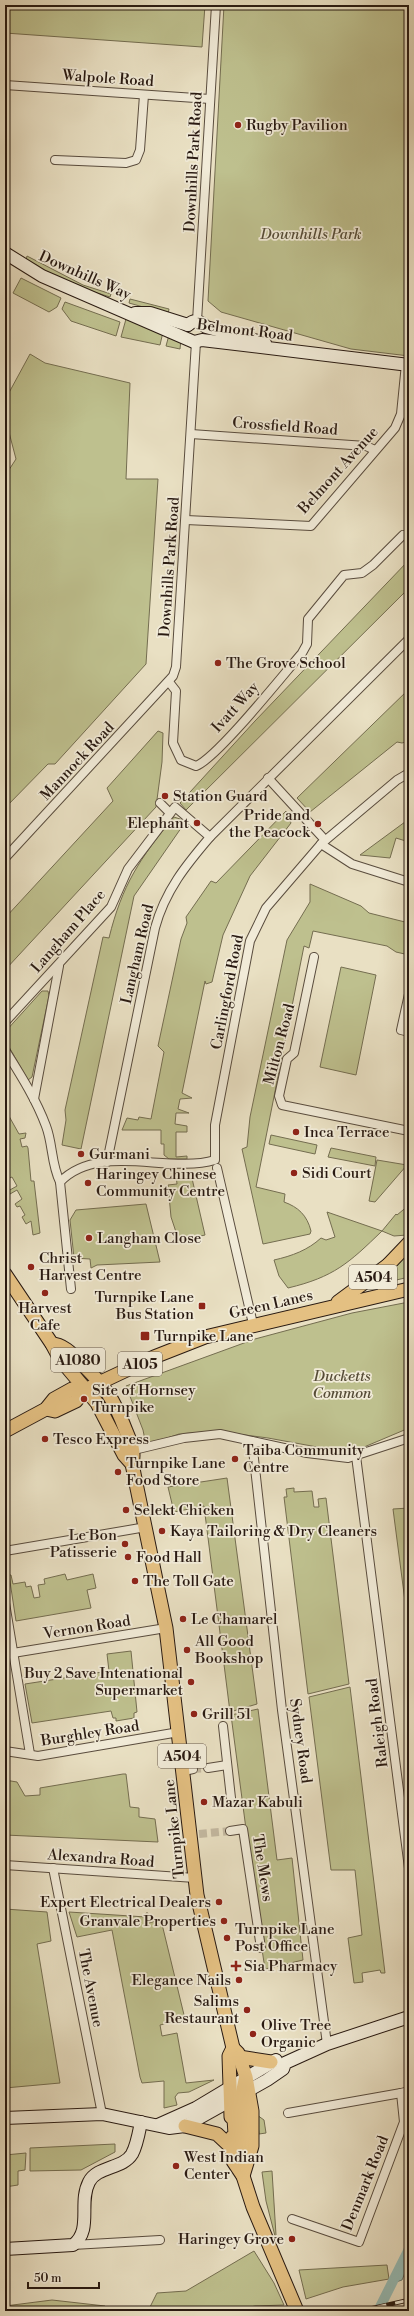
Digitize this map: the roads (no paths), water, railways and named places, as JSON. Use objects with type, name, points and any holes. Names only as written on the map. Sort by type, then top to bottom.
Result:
[{"type":"main road","name":"Downhills Way","points":[[5,253],[42,276],[81,294],[132,313],[196,340]]},
{"type":"main road","name":"Downhills Way","points":[[132,313],[150,313],[197,324]]},
{"type":"main road","points":[[197,324],[207,333],[196,340],[186,330],[197,324]]},
{"type":"main road","name":"Belmont Road","points":[[197,324],[298,353]]},
{"type":"main road","name":"Belmont Road","points":[[196,340],[298,353],[408,364]]},
{"type":"main road","name":"A504","points":[[321,1309],[340,1301],[388,1265],[409,1243]]},
{"type":"main road","points":[[384,1294],[388,1265]]},
{"type":"main road","name":"A1080","points":[[5,1274],[52,1344],[60,1359],[85,1390]]},
{"type":"main road","name":"Green Lanes","points":[[101,1382],[191,1342],[253,1324],[409,1289]]},
{"type":"main road","name":"A1080","points":[[52,1344],[61,1346],[68,1351],[101,1382]]},
{"type":"main road","points":[[101,1382],[117,1408],[134,1450]]},
{"type":"main road","name":"A105","points":[[5,1431],[46,1409],[55,1411],[76,1401],[85,1390],[101,1382]]},
{"type":"main road","name":"Turnpike Lane","points":[[85,1390],[99,1407],[124,1455],[132,1464]]},
{"type":"main road","name":"Turnpike Lane","points":[[134,1450],[132,1464],[166,1628],[179,1732],[189,1770],[194,1835],[195,1878],[236,2052],[246,2077],[241,2096],[231,2117],[234,2119],[235,2134],[231,2138],[233,2161],[243,2176],[253,2207],[297,2311]]},
{"type":"main road","points":[[186,2126],[241,2096],[283,2069],[285,2063],[327,2044],[409,2017]]},
{"type":"main road","points":[[236,2052],[271,2062]]},
{"type":"main road","name":"Turnpike Lane","points":[[236,2052],[230,2056],[232,2085],[241,2096],[252,2104],[252,2146],[243,2176]]},
{"type":"main road","points":[[158,2125],[196,2108],[271,2062],[279,2060],[285,2063]]},
{"type":"main road","points":[[236,2164],[242,2147],[241,2096]]},
{"type":"main road","points":[[5,2118],[102,2114],[169,2128],[186,2126],[217,2134],[232,2148]]},
{"type":"main road","points":[[5,2249],[73,2246],[83,2233],[86,2195],[89,2182],[97,2174],[123,2161],[132,2154],[141,2122]]},
{"type":"street","name":"Downhills Park Road","points":[[197,324],[216,5]]},
{"type":"street","name":"Walpole Road","points":[[5,85],[210,99]]},
{"type":"street","points":[[55,160],[126,163],[136,160],[140,150],[144,95]]},
{"type":"street","name":"Downhills Park Road","points":[[169,682],[176,666],[196,340]]},
{"type":"street","name":"Belmont Avenue","points":[[186,520],[311,526],[395,428],[401,414],[408,364]]},
{"type":"street","name":"Crossfield Road","points":[[191,434],[366,446],[375,450]]},
{"type":"street","name":"Ivatt Way","points":[[169,682],[176,691],[173,743],[176,753],[181,760],[196,766],[206,760],[302,653],[307,644],[308,619],[344,575],[362,573],[373,565],[403,535]]},
{"type":"street","name":"Langham Road","points":[[107,1162],[160,911],[165,896],[183,869],[210,837],[409,639]]},
{"type":"street","name":"Mannock Road","points":[[5,858],[169,682]]},
{"type":"street","name":"Carlingford Road","points":[[253,1324],[216,1164],[215,1126],[250,941],[266,908],[323,842],[396,780],[409,773]]},
{"type":"street","points":[[268,778],[323,842],[352,864],[409,882]]},
{"type":"street","points":[[160,803],[170,813],[175,807],[210,837]]},
{"type":"street","name":"Langham Place","points":[[5,1022],[60,965],[111,907],[128,868],[170,813]]},
{"type":"street","name":"Milton Road","points":[[314,957],[294,1053],[287,1059],[279,1096],[282,1105],[409,1130]]},
{"type":"street","points":[[34,1099],[60,965]]},
{"type":"street","points":[[409,994],[401,1030],[409,1032]]},
{"type":"street","points":[[5,1050],[34,1099],[46,1127],[53,1165],[60,1182],[71,1289]]},
{"type":"street","points":[[60,1182],[79,1168],[107,1162],[216,1164]]},
{"type":"street","points":[[134,1450],[184,1438],[215,1434],[307,1453],[348,1458],[409,1438]]},
{"type":"street","name":"Sydney Road","points":[[252,1441],[280,1694],[327,2044]]},
{"type":"street","name":"Raleigh Road","points":[[356,1456],[409,1868]]},
{"type":"street","points":[[5,1551],[146,1528]]},
{"type":"street","points":[[5,1603],[30,1754]]},
{"type":"street","name":"Vernon Road","points":[[13,1653],[166,1628]]},
{"type":"street","points":[[223,1726],[231,1798]]},
{"type":"street","name":"Burghley Road","points":[[5,1751],[38,1756],[179,1732]]},
{"type":"street","points":[[208,1768],[228,1765]]},
{"type":"street","name":"The Mews","points":[[230,1831],[243,1829],[261,1948]]},
{"type":"street","name":"Alexandra Road","points":[[5,1865],[195,1878]]},
{"type":"street","name":"The Avenue","points":[[53,1868],[102,2114]]},
{"type":"street","name":"Denmark Road","points":[[288,2113],[405,2092],[404,2122],[359,2242],[292,2219]]},
{"type":"street","points":[[73,2246],[160,2240]]},
{"type":"water","points":[[409,2240],[409,2263],[402,2280],[390,2284]]},
{"type":"waterway","points":[[378,2311],[409,2249]]},
{"type":"tunnel","points":[[193,1769],[208,1768]]},
{"type":"tunnel","points":[[199,1834],[230,1831]]},
{"type":"railway","points":[[360,2311],[409,2300]]},
{"type":"place","name":"Rugby Pavilion","points":[[238,125]]},
{"type":"place","name":"The Grove School","points":[[218,663]]},
{"type":"place","name":"Station Guard","points":[[165,796]]},
{"type":"place","name":"Elephant","points":[[197,823]]},
{"type":"place","name":"Pride and the Peacock","points":[[318,824]]},
{"type":"place","name":"Inca Terrace","points":[[296,1132]]},
{"type":"place","name":"Gurmani","points":[[81,1154]]},
{"type":"place","name":"Sidi Court","points":[[294,1173]]},
{"type":"place","name":"Haringey Chinese Community Centre","points":[[88,1183]]},
{"type":"place","name":"Langham Close","points":[[89,1238]]},
{"type":"place","name":"Christ Harvest Centre","points":[[31,1267]]},
{"type":"place","name":"Harvest Cafe","points":[[45,1293]]},
{"type":"place","name":"Turnpike Lane Bus Station","points":[[202,1306]]},
{"type":"place","name":"Turnpike Lane","points":[[145,1336]]},
{"type":"place","name":"Site of Hornsey Turnpike","points":[[84,1399]]},
{"type":"place","name":"Tesco Express","points":[[45,1439]]},
{"type":"place","name":"Taiba Community Centre","points":[[235,1459]]},
{"type":"place","name":"Turnpike Lane Food Store","points":[[118,1472]]},
{"type":"place","name":"Selekt Chicken","points":[[126,1510]]},
{"type":"place","name":"Kaya Tailoring & Dry Cleaners","points":[[162,1531]]},
{"type":"place","name":"Le Bon Patisserie","points":[[125,1544]]},
{"type":"place","name":"Food Hall","points":[[128,1557]]},
{"type":"place","name":"The Toll Gate","points":[[135,1581]]},
{"type":"place","name":"Le Chamarel","points":[[183,1619]]},
{"type":"place","name":"All Good Bookshop","points":[[187,1650]]},
{"type":"place","name":"Buy 2 Save Intenational Supermarket","points":[[191,1682]]},
{"type":"place","name":"Grill 51","points":[[194,1714]]},
{"type":"place","name":"Mazar Kabuli","points":[[204,1802]]},
{"type":"place","name":"Expert Electrical Dealers","points":[[219,1902]]},
{"type":"place","name":"Granvale Properties","points":[[224,1921]]},
{"type":"place","name":"Turnpike Lane Post Office","points":[[227,1938]]},
{"type":"place","name":"Sia Pharmacy","points":[[236,1966]]},
{"type":"place","name":"Elegance Nails","points":[[239,1980]]},
{"type":"place","name":"Salims Restaurant","points":[[247,2010]]},
{"type":"place","name":"Olive Tree Organic","points":[[253,2034]]},
{"type":"place","name":"West Indian Center","points":[[176,2166]]},
{"type":"place","name":"Haringey Grove","points":[[292,2239]]},
{"type":"park label","name":"Downhills Park","points":[[311,234]]},
{"type":"park label","name":"Ducketts Common","points":[[342,1384]]}]
